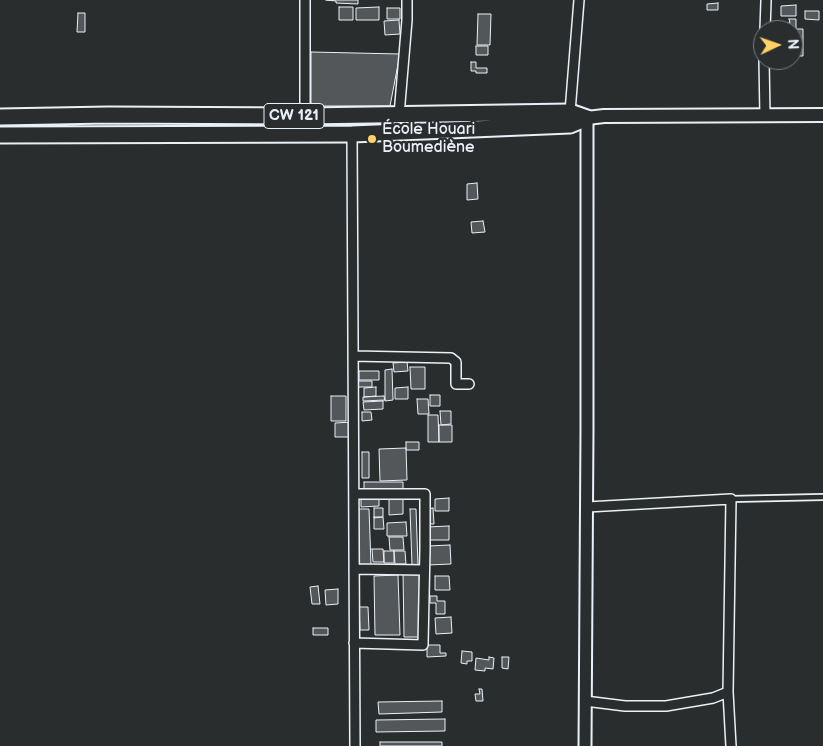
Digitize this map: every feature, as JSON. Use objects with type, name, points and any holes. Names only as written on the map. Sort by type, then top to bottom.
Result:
[{"type":"highway","name":"CW 121","points":[[0,117],[108,115],[305,116],[570,112],[587,118]]},
{"type":"highway","points":[[0,135],[352,134],[570,125],[587,118]]},
{"type":"main road","name":"CW 121","points":[[587,118],[604,116],[823,116]]},
{"type":"street","points":[[305,0],[305,116]]},
{"type":"street","points":[[399,115],[407,0]]},
{"type":"street","points":[[570,112],[579,0]]},
{"type":"street","points":[[765,20],[766,1]]},
{"type":"street","points":[[764,70],[765,116]]},
{"type":"street","points":[[585,746],[587,118]]},
{"type":"street","points":[[352,134],[355,746]]},
{"type":"street","points":[[353,356],[451,358],[456,362],[456,384],[469,384]]},
{"type":"street","points":[[354,494],[425,494],[423,645],[354,643]]},
{"type":"street","points":[[587,507],[732,499],[728,692],[731,746]]},
{"type":"street","points":[[354,569],[424,570]]},
{"type":"street","points":[[585,701],[625,706],[666,706],[713,698],[728,692]]},
{"type":"lane","points":[[732,499],[823,497]]},
{"type":"building","points":[[326,0],[358,0],[358,4],[336,3],[336,1]]},
{"type":"building","points":[[718,3],[718,10],[707,10],[707,4]]},
{"type":"building","points":[[796,5],[796,16],[781,16],[781,6]]},
{"type":"building","points":[[339,7],[353,7],[353,20],[339,20]]},
{"type":"building","points":[[379,7],[379,20],[356,20],[356,8]]},
{"type":"building","points":[[387,8],[400,8],[400,19],[387,19]]},
{"type":"building","points":[[805,11],[819,11],[819,20],[805,19]]},
{"type":"building","points":[[78,13],[85,13],[85,32],[77,32]]},
{"type":"building","points":[[478,14],[491,14],[490,45],[477,45]]},
{"type":"building","points":[[399,20],[400,34],[385,35],[384,21]]},
{"type":"building","points":[[476,46],[488,46],[488,55],[476,55]]},
{"type":"building","points":[[311,52],[400,54],[390,106],[311,106]]},
{"type":"building","points":[[471,62],[476,62],[476,68],[487,68],[487,73],[471,71]]},
{"type":"building","points":[[477,183],[478,199],[467,200],[467,184]]},
{"type":"building","points":[[483,221],[485,232],[472,233],[471,222]]},
{"type":"building","points":[[407,362],[408,371],[394,372],[393,363]]},
{"type":"building","points":[[410,367],[425,367],[425,389],[411,389]]},
{"type":"building","points":[[392,369],[393,400],[385,401],[385,370]]},
{"type":"building","points":[[359,371],[379,371],[379,380],[359,380]]},
{"type":"building","points":[[358,381],[372,381],[372,387],[358,387]]},
{"type":"building","points":[[376,387],[376,396],[364,397],[364,388]]},
{"type":"building","points":[[408,387],[408,399],[395,399],[395,388]]},
{"type":"building","points":[[430,395],[440,395],[440,406],[430,406]]},
{"type":"building","points":[[331,396],[346,396],[346,421],[331,421]]},
{"type":"building","points":[[384,396],[385,400],[363,401],[363,397]]},
{"type":"building","points":[[417,399],[428,399],[429,414],[418,414]]},
{"type":"building","points":[[383,401],[383,409],[364,410],[363,402]]},
{"type":"building","points":[[440,411],[451,411],[451,424],[441,425]]},
{"type":"building","points":[[362,412],[371,412],[372,420],[362,421]]},
{"type":"building","points":[[428,415],[438,415],[439,442],[428,442]]},
{"type":"building","points":[[352,422],[353,437],[335,437],[335,423]]},
{"type":"building","points":[[439,425],[452,425],[452,442],[439,442]]},
{"type":"building","points":[[406,442],[419,442],[419,450],[406,450]]},
{"type":"building","points":[[406,448],[407,480],[380,481],[379,449]]},
{"type":"building","points":[[362,452],[369,452],[369,478],[362,478]]},
{"type":"building","points":[[364,482],[403,482],[403,492],[364,492]]},
{"type":"building","points":[[449,498],[449,511],[435,511],[435,499]]},
{"type":"building","points":[[361,499],[379,499],[379,506],[361,507]]},
{"type":"building","points":[[389,499],[403,499],[403,514],[389,515]]},
{"type":"building","points":[[374,508],[383,508],[383,517],[374,518]]},
{"type":"building","points":[[433,508],[434,524],[428,524],[427,509]]},
{"type":"building","points":[[357,509],[369,509],[371,565],[358,566]]},
{"type":"building","points":[[410,509],[416,509],[418,565],[412,565]]},
{"type":"building","points":[[374,517],[383,517],[384,529],[374,529]]},
{"type":"building","points":[[406,522],[407,536],[387,536],[387,523]]},
{"type":"building","points":[[449,526],[449,540],[427,540],[427,527]]},
{"type":"building","points":[[389,537],[403,537],[404,550],[390,550]]},
{"type":"building","points":[[450,545],[451,564],[428,565],[428,546]]},
{"type":"building","points":[[372,549],[383,549],[384,562],[373,562]]},
{"type":"building","points":[[384,551],[394,551],[394,563],[384,563]]},
{"type":"building","points":[[394,551],[405,551],[406,564],[395,564]]},
{"type":"building","points":[[419,572],[421,637],[404,637],[403,573]]},
{"type":"building","points":[[398,575],[400,635],[375,635],[374,576]]},
{"type":"building","points":[[435,576],[449,576],[450,590],[435,590]]},
{"type":"building","points":[[318,586],[320,604],[312,604],[310,587]]},
{"type":"building","points":[[338,589],[338,604],[326,605],[325,590]]},
{"type":"building","points":[[430,596],[437,596],[437,601],[445,601],[445,614],[436,614],[436,603],[430,603]]},
{"type":"building","points":[[359,607],[368,607],[369,630],[360,630]]},
{"type":"building","points":[[451,617],[452,633],[436,634],[435,618]]},
{"type":"building","points":[[313,628],[328,628],[328,635],[313,635]]},
{"type":"building","points":[[427,645],[440,645],[440,653],[446,653],[446,656],[427,657]]},
{"type":"building","points":[[462,651],[472,652],[472,661],[467,661],[467,664],[461,663]]},
{"type":"building","points":[[489,657],[494,658],[493,669],[485,668],[485,671],[475,670],[476,658],[489,660]]},
{"type":"building","points":[[502,657],[509,657],[508,669],[502,668]]},
{"type":"building","points":[[479,689],[482,689],[483,701],[476,701],[475,694],[480,694]]},
{"type":"building","points":[[442,701],[442,712],[379,714],[378,702]]},
{"type":"building","points":[[445,719],[445,731],[376,732],[376,720]]},
{"type":"building","points":[[380,742],[442,742],[442,746],[380,746]]},
{"type":"place","name":"École Houari Boumediène","points":[[372,139]]}]
